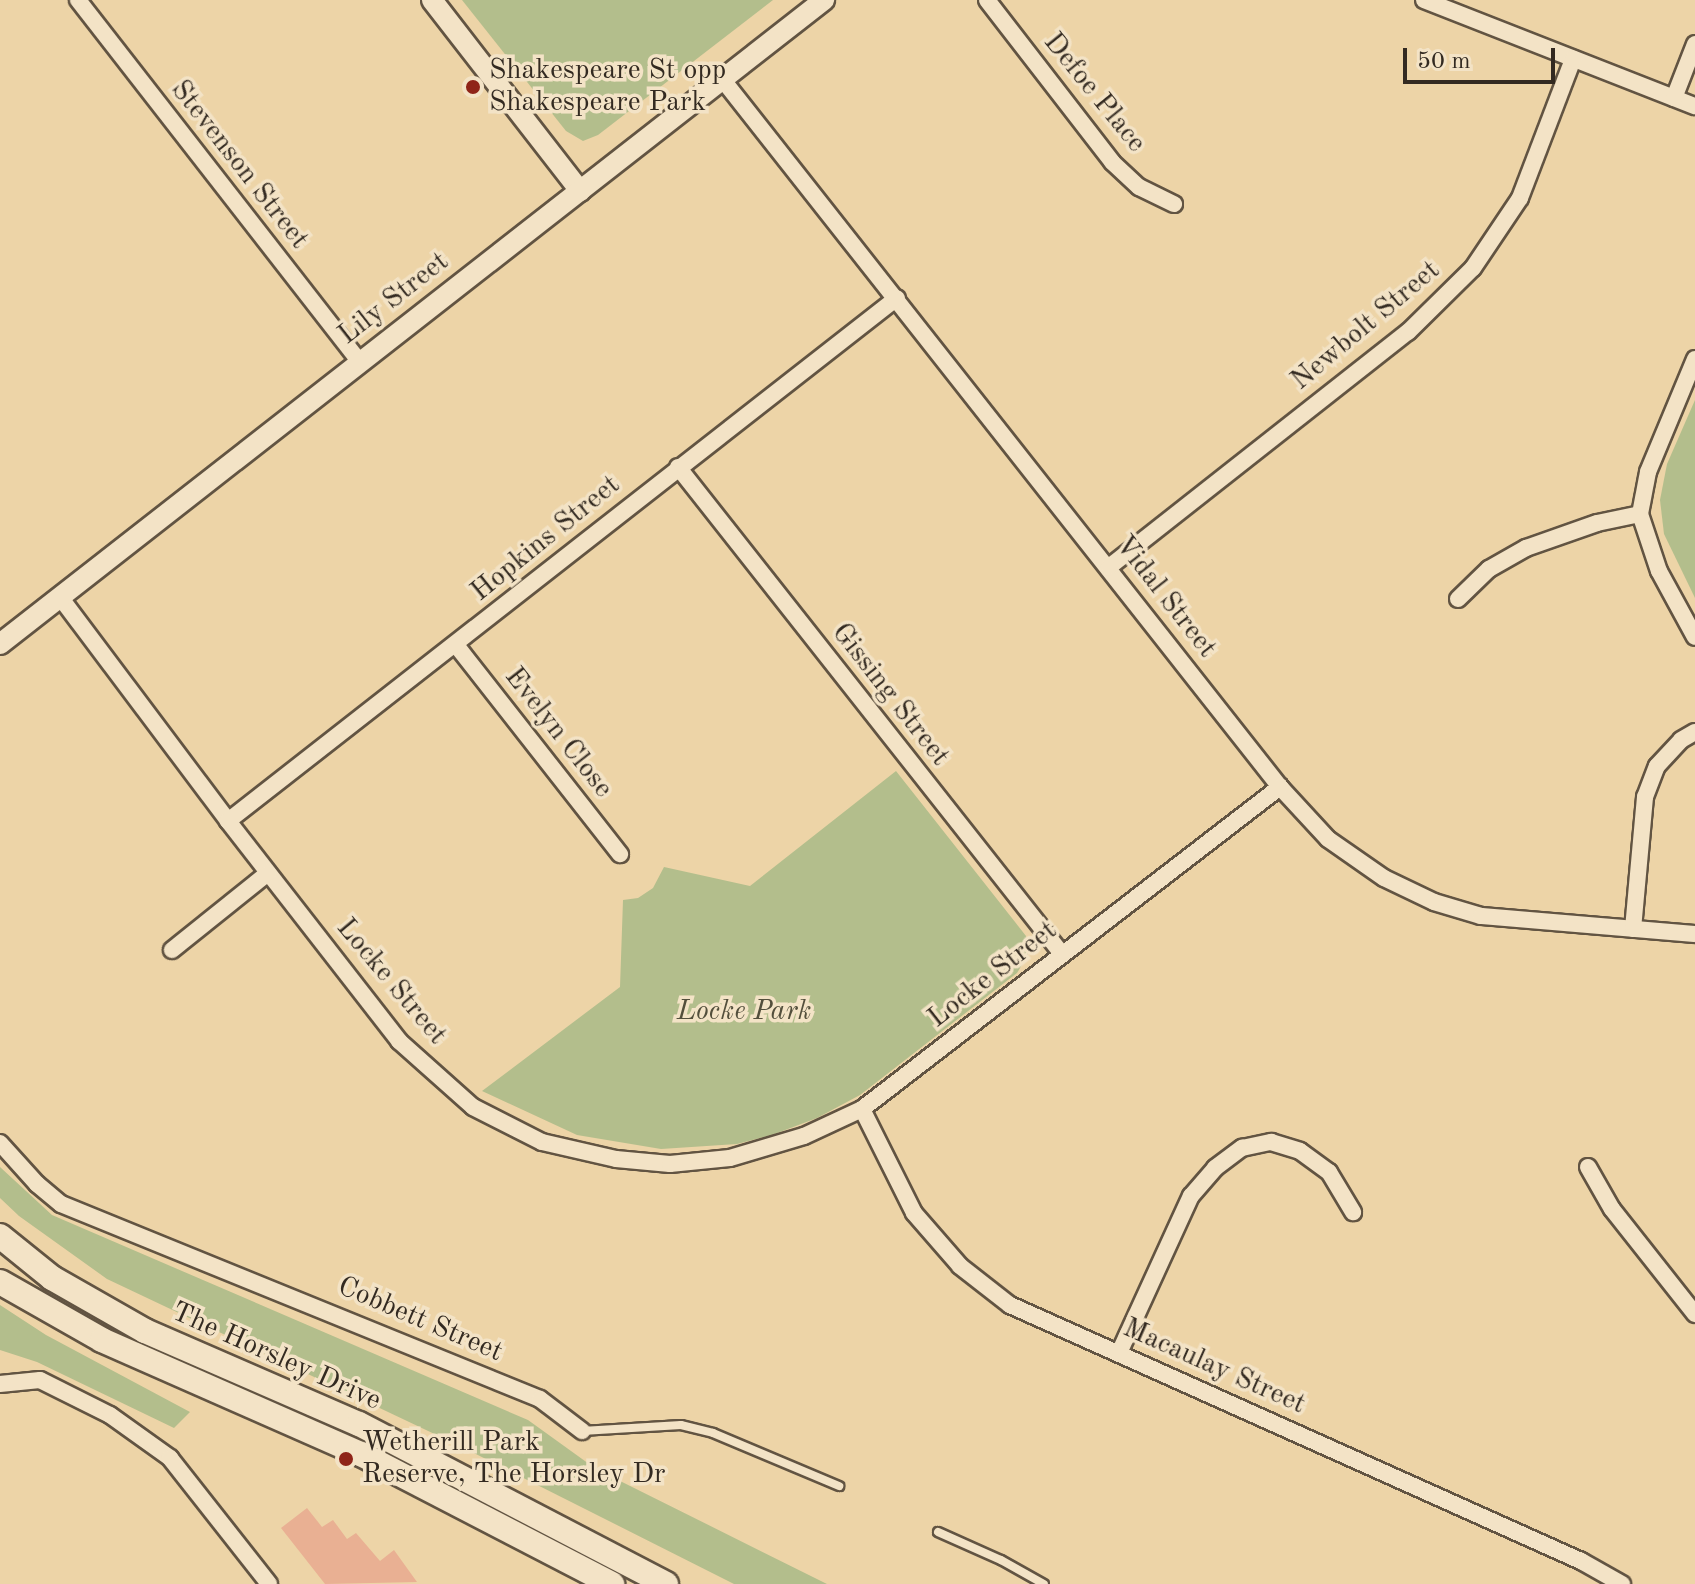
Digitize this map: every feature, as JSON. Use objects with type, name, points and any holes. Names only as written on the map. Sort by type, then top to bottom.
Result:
[{"type":"main road","name":"The Horsley Drive","points":[[0,1236],[52,1278],[145,1331],[359,1424],[666,1584]]},
{"type":"main road","name":"The Horsley Drive","points":[[0,1282],[89,1334],[361,1454],[612,1584]]},
{"type":"street","name":"Stevenson Street","points":[[78,0],[359,361]]},
{"type":"street","points":[[432,0],[580,191]]},
{"type":"street","name":"Lily Street","points":[[0,644],[824,0]]},
{"type":"street","name":"Defoe Place","points":[[987,0],[1112,162],[1139,187],[1174,204]]},
{"type":"street","points":[[1424,0],[1695,106]]},
{"type":"street","points":[[1674,98],[1695,44]]},
{"type":"street","name":"Newbolt Street","points":[[1109,567],[1408,332],[1473,268],[1520,198],[1573,59]]},
{"type":"street","name":"Vidal Street","points":[[723,80],[1280,787],[1328,839],[1384,878],[1434,902],[1481,916],[1695,934]]},
{"type":"street","name":"Hopkins Street","points":[[228,821],[897,298]]},
{"type":"street","points":[[1695,359],[1648,472],[1640,514],[1659,571],[1695,637]]},
{"type":"street","name":"Gissing Street","points":[[678,467],[1062,954]]},
{"type":"street","points":[[1458,599],[1489,569],[1526,548],[1597,523],[1640,514]]},
{"type":"street","name":"Locke Street","points":[[60,597],[228,821],[399,1041],[473,1107],[542,1142],[616,1159],[670,1164],[730,1158],[804,1136],[862,1109],[1280,787]]},
{"type":"street","name":"Evelyn Close","points":[[456,645],[620,854]]},
{"type":"street","points":[[1633,929],[1645,797],[1657,766],[1681,740],[1695,732]]},
{"type":"street","points":[[172,950],[268,873]]},
{"type":"street","name":"Macaulay Street","points":[[862,1109],[914,1213],[960,1266],[1010,1305],[1581,1561],[1622,1584]]},
{"type":"street","points":[[1119,1353],[1191,1196],[1215,1168],[1242,1148],[1271,1142],[1300,1151],[1329,1172],[1353,1212]]},
{"type":"street","name":"Cobbett Street","points":[[0,1143],[37,1184],[61,1204],[540,1399],[582,1431]]},
{"type":"street","points":[[1588,1167],[1612,1209],[1695,1314]]},
{"type":"street","points":[[0,1384],[40,1380],[110,1415],[170,1458],[269,1584]]},
{"type":"lane","name":"Cobbett Street","points":[[582,1431],[681,1425],[713,1433],[839,1486]]},
{"type":"lane","points":[[938,1532],[1001,1560],[1044,1584]]},
{"type":"green space","points":[[462,0],[773,0],[598,135],[583,141],[566,131]]},
{"type":"green space","points":[[1695,400],[1695,598],[1664,534],[1660,500],[1667,464]]},
{"type":"green space","name":"Locke Park","points":[[896,771],[1026,936],[1028,955],[1017,973],[860,1095],[817,1118],[772,1135],[737,1144],[661,1149],[577,1135],[482,1091],[620,987],[623,900],[638,898],[653,888],[664,867],[750,886]]},
{"type":"green space","points":[[0,1167],[52,1215],[528,1420],[596,1469],[827,1584],[734,1584],[464,1448],[107,1279],[19,1216],[0,1198]]},
{"type":"green space","points":[[0,1305],[46,1335],[190,1412],[174,1428],[37,1362],[0,1350]]},
{"type":"building","points":[[307,1508],[322,1527],[333,1520],[347,1539],[356,1533],[380,1561],[394,1550],[417,1582],[325,1584],[281,1528]]},
{"type":"place","name":"Shakespeare St opp Shakespeare Park","points":[[473,87]]},
{"type":"place","name":"Wetherill Park Reserve, The Horsley Dr","points":[[346,1459]]}]
